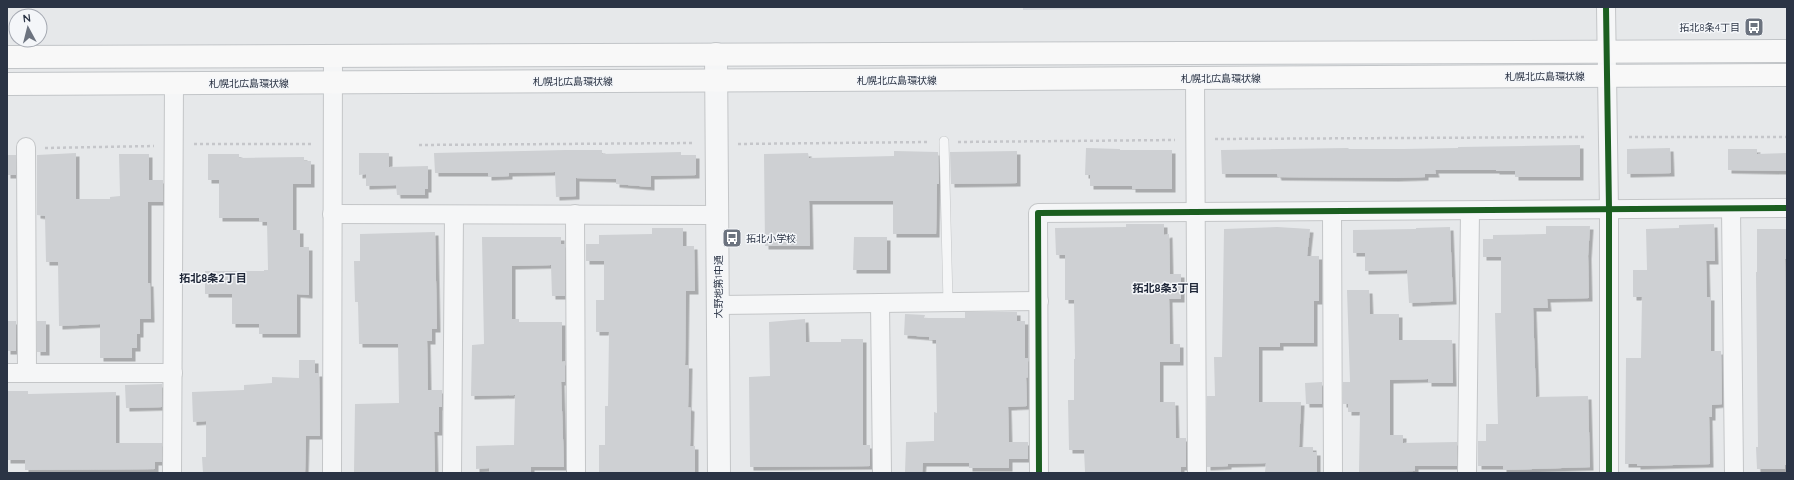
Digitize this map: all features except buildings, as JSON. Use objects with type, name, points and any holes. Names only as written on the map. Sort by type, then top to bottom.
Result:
[{"type":"main road","points":[[7,57],[1787,51]]},
{"type":"main road","name":"札幌北広島環状線","points":[[7,84],[1787,75]]},
{"type":"street","points":[[1606,7],[1609,209],[1609,473]]},
{"type":"street","name":"大野地第1中通","points":[[716,54],[719,473]]},
{"type":"street","points":[[332,473],[333,55]]},
{"type":"street","points":[[1195,78],[1197,473]]},
{"type":"street","points":[[172,473],[174,83]]},
{"type":"street","points":[[26,147],[27,373]]},
{"type":"street","points":[[1039,473],[1038,213],[1470,212],[1609,209],[1787,208]]},
{"type":"street","points":[[1731,209],[1734,473]]},
{"type":"street","points":[[1332,212],[1333,473]]},
{"type":"street","points":[[1467,473],[1470,212]]},
{"type":"street","points":[[332,214],[717,215]]},
{"type":"street","points":[[452,473],[454,214]]},
{"type":"street","points":[[576,214],[576,473]]},
{"type":"street","points":[[718,305],[1038,301]]},
{"type":"street","points":[[880,303],[882,473]]},
{"type":"street","points":[[7,373],[173,373]]},
{"type":"lane","points":[[944,141],[948,302]]},
{"type":"path","points":[[1212,139],[1587,137]]},
{"type":"path","points":[[1629,138],[1787,137]]},
{"type":"path","points":[[419,145],[688,143]]},
{"type":"path","points":[[191,144],[312,144]]},
{"type":"path","points":[[26,147],[160,146]]},
{"type":"shaded area","points":[[1023,7],[1241,7],[1023,10]]},
{"type":"cycle path","points":[[1606,7],[1609,209],[1609,473]]},
{"type":"cycle path","points":[[1039,473],[1038,213],[1787,208]]},
{"type":"place","name":"拓北8条4丁目","points":[[1754,27]]},
{"type":"place","name":"拓北小学校","points":[[732,238]]},
{"type":"district","name":"拓北8条2丁目","points":[[213,278]]},
{"type":"district","name":"拓北8条3丁目","points":[[1166,288]]}]
